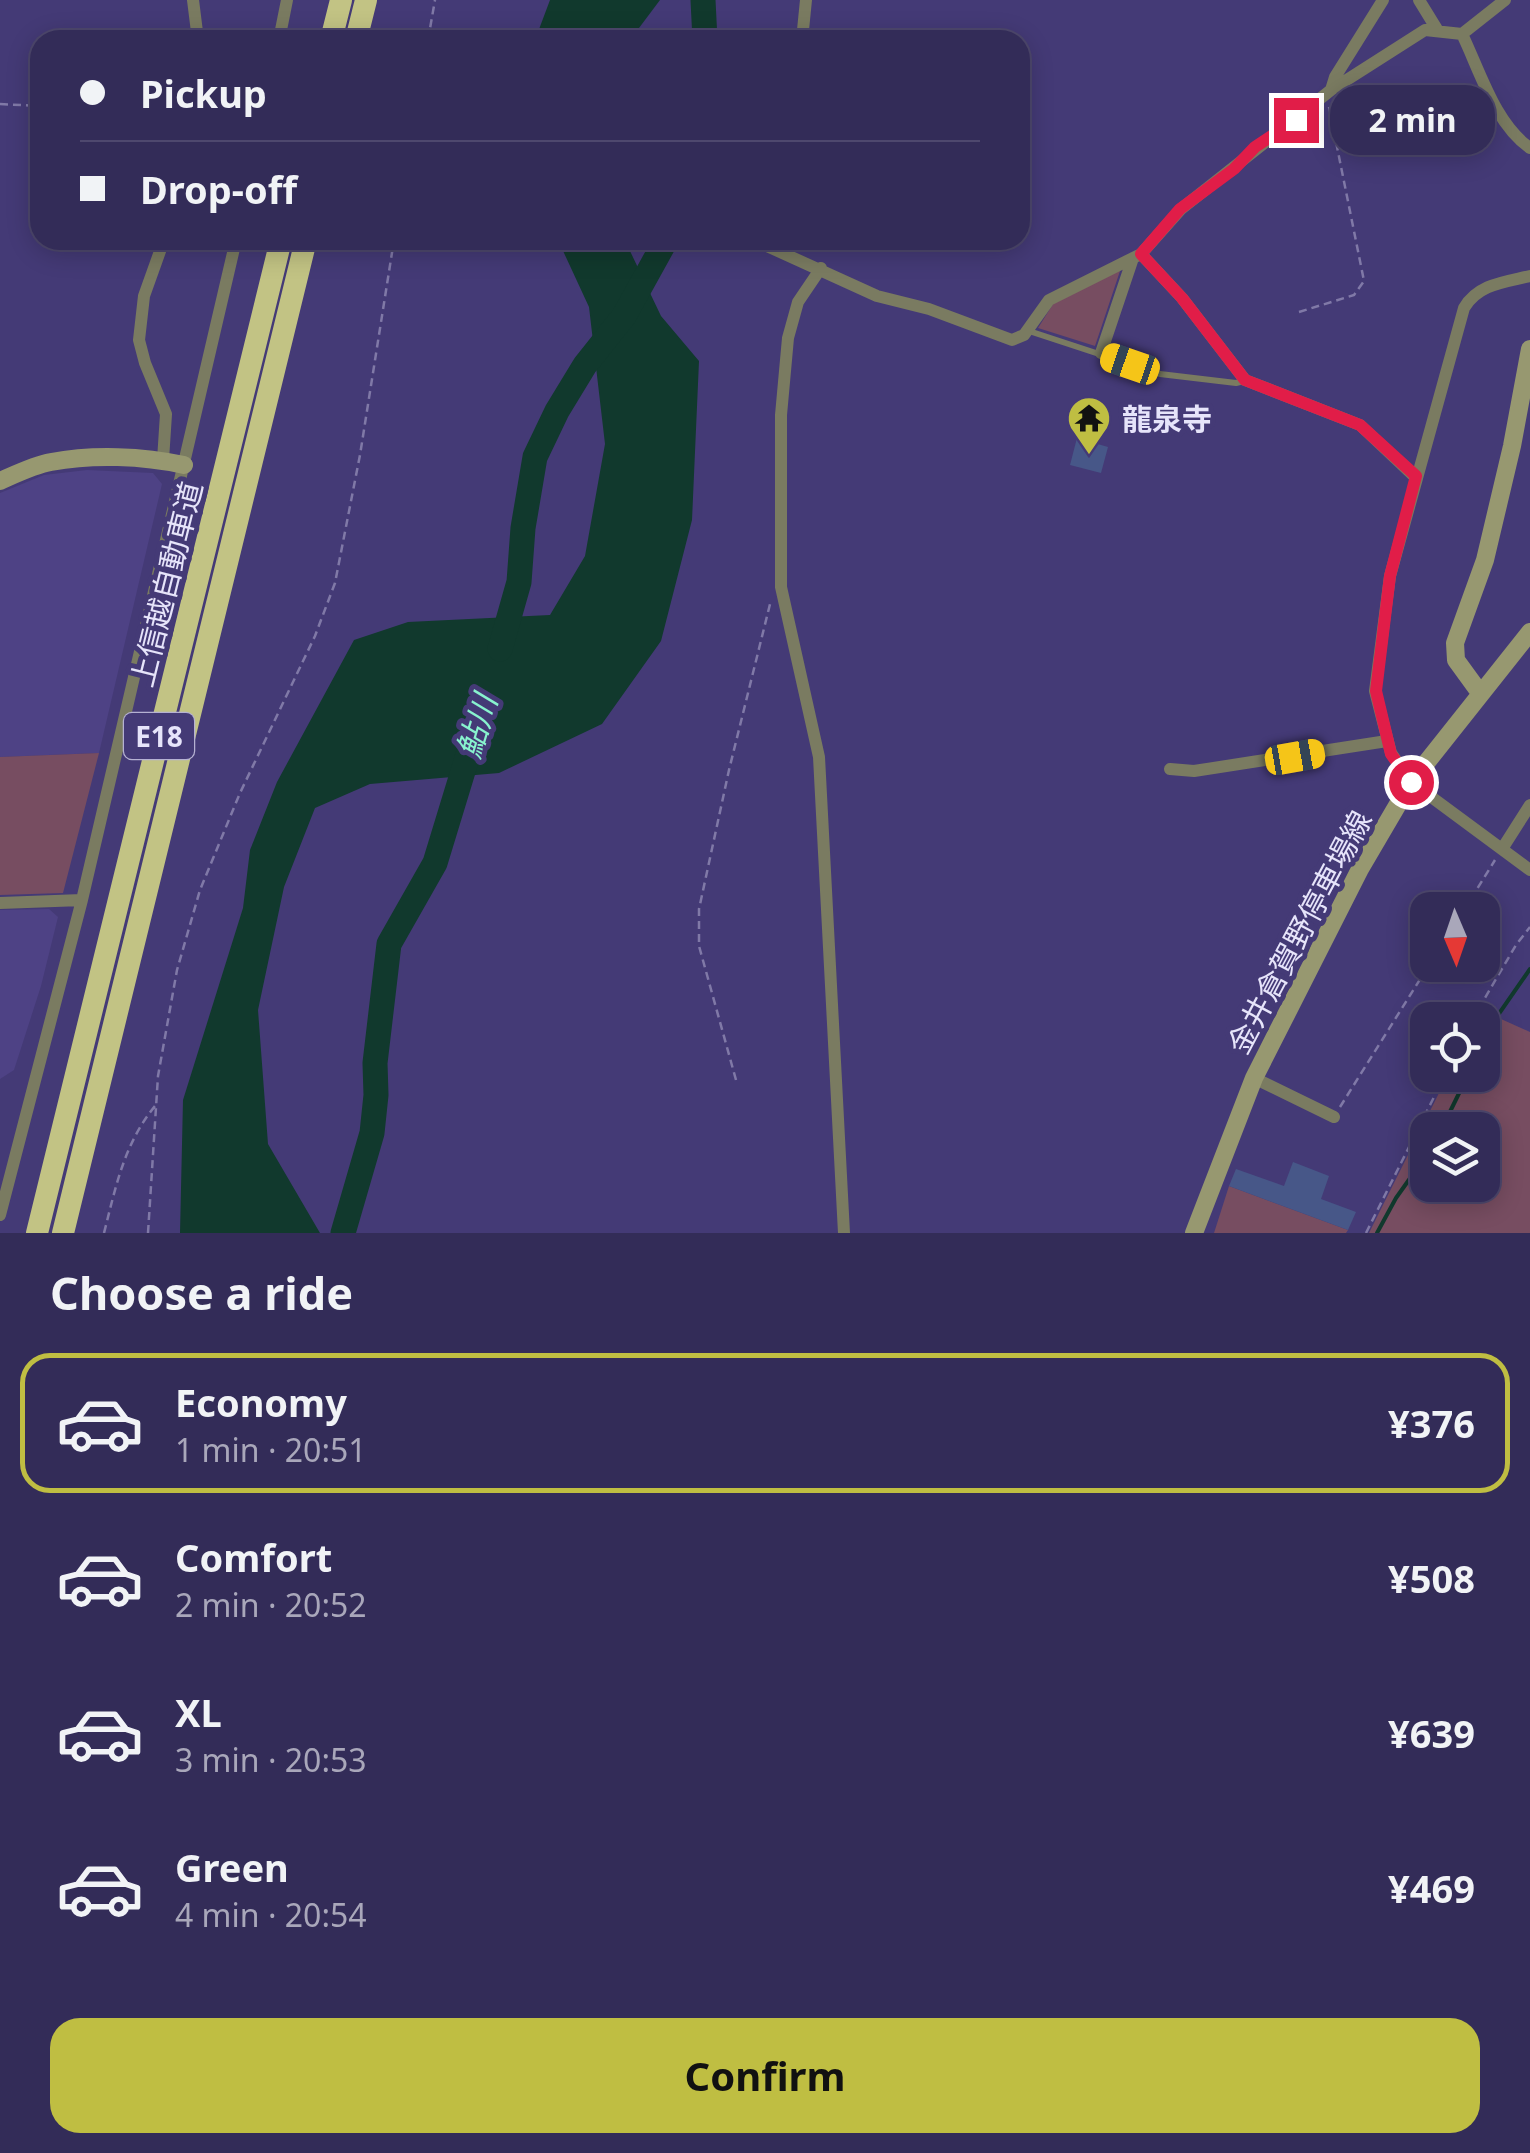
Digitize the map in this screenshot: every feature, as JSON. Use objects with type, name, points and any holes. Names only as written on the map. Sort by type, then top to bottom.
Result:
[{"type":"highway","points":[[334,30],[341,0]]},
{"type":"highway","points":[[358,30],[366,0]]},
{"type":"highway","name":"上信越自動車道","points":[[37,1233],[280,250]]},
{"type":"highway","name":"上信越自動車道","points":[[63,1233],[304,250]]},
{"type":"main road","points":[[1480,693],[1456,660],[1455,643],[1485,560],[1530,349]]},
{"type":"main road","points":[[0,481],[48,462],[87,458],[164,460],[184,465]]},
{"type":"main road","name":"金井倉賀野停車場線","points":[[1194,1233],[1254,1078],[1360,869],[1411,782],[1530,632]]},
{"type":"street","points":[[193,0],[197,30]]},
{"type":"street","points":[[281,30],[287,0]]},
{"type":"street","points":[[803,30],[806,0]]},
{"type":"street","points":[[1329,92],[1383,0]]},
{"type":"street","points":[[1419,0],[1438,32]]},
{"type":"street","points":[[782,250],[877,296],[1012,340],[1027,330],[1049,300],[1137,256],[1180,209],[1329,92],[1425,30],[1462,34],[1505,0]]},
{"type":"street","points":[[1462,34],[1502,118],[1530,148]]},
{"type":"street","points":[[160,250],[144,296],[139,340],[166,414],[164,460]]},
{"type":"street","points":[[0,1215],[82,900],[234,250]]},
{"type":"street","points":[[1100,354],[1137,256]]},
{"type":"street","points":[[1137,256],[1182,298],[1245,380],[1360,425],[1416,476]]},
{"type":"street","points":[[821,268],[798,302],[788,338],[781,415],[782,587],[819,757],[844,1233]]},
{"type":"street","points":[[1530,276],[1482,288],[1464,308],[1390,576],[1376,691],[1391,754],[1411,782],[1530,870]]},
{"type":"street","points":[[1170,769],[1194,771],[1388,741]]},
{"type":"street","points":[[1502,850],[1530,805]]},
{"type":"street","points":[[0,903],[82,900]]},
{"type":"street","points":[[1254,1078],[1334,1117]]},
{"type":"lane","points":[[1027,330],[1160,374],[1236,383],[1245,380]]},
{"type":"path","points":[[430,30],[436,0]]},
{"type":"path","points":[[1299,312],[1354,295],[1364,281],[1329,92]]},
{"type":"path","points":[[0,104],[30,106]]},
{"type":"path","points":[[148,1233],[158,1076],[177,970],[200,890],[240,794],[315,636],[335,583],[392,250]]},
{"type":"path","points":[[736,1080],[699,946],[699,910],[769,603],[782,587]]},
{"type":"path","points":[[1475,892],[1502,850]]},
{"type":"path","points":[[1482,1002],[1507,958],[1530,928]]},
{"type":"path","points":[[1334,1117],[1418,982]]},
{"type":"path","points":[[1366,1233],[1436,1092]]},
{"type":"path","points":[[104,1233],[121,1164],[137,1128],[156,1105]]},
{"type":"shaded area","points":[[1121,268],[1095,346],[1038,328],[1055,301]]},
{"type":"shaded area","points":[[87,470],[153,473],[162,484],[99,753],[0,757],[0,493],[44,475]]},
{"type":"shaded area","points":[[99,753],[63,893],[0,895],[0,757]]},
{"type":"shaded area","points":[[49,909],[58,917],[41,986],[14,1070],[0,1079],[0,910]]},
{"type":"shaded area","points":[[1500,1019],[1530,1032],[1530,1233],[1369,1233],[1410,1151],[1410,1202],[1500,1202],[1500,1112],[1430,1112],[1440,1092],[1500,1092]]},
{"type":"shaded area","points":[[1229,1186],[1348,1230],[1214,1233]]},
{"type":"water","points":[[550,0],[660,0],[638,30],[539,30]]},
{"type":"water","points":[[563,250],[630,250],[661,316],[699,361],[692,520],[661,641],[602,724],[499,773],[370,784],[315,808],[284,887],[258,1010],[268,1144],[320,1233],[180,1233],[183,1100],[243,908],[250,850],[277,782],[354,640],[408,622],[550,615],[585,556],[605,444],[589,307]]},
{"type":"building","name":"龍泉寺","points":[[1077,438],[1108,447],[1101,473],[1070,465]]},
{"type":"building","points":[[1293,1162],[1329,1176],[1321,1199],[1356,1212],[1348,1230],[1229,1186],[1236,1169],[1284,1186]]},
{"type":"waterway","name":"鮎川","points":[[703,0],[704,30]]},
{"type":"waterway","name":"鮎川","points":[[500,649],[519,582],[535,457],[557,411],[585,365],[624,316],[660,250]]},
{"type":"waterway","name":"鮎川","points":[[343,1233],[372,1133],[375,1063],[389,944],[435,863],[471,745]]},
{"type":"waterway","points":[[1500,1012],[1530,969]]},
{"type":"waterway","points":[[1450,1112],[1460,1092]]},
{"type":"waterway","points":[[1377,1233],[1410,1178]]},
{"type":"place","name":"龍泉寺","points":[[1089,456]]},
{"type":"route","points":[[1296,120],[1255,147],[1234,169],[1180,209],[1141,254],[1182,298],[1245,380],[1360,425],[1416,476],[1390,576],[1376,691],[1391,754],[1411,782]]}]
